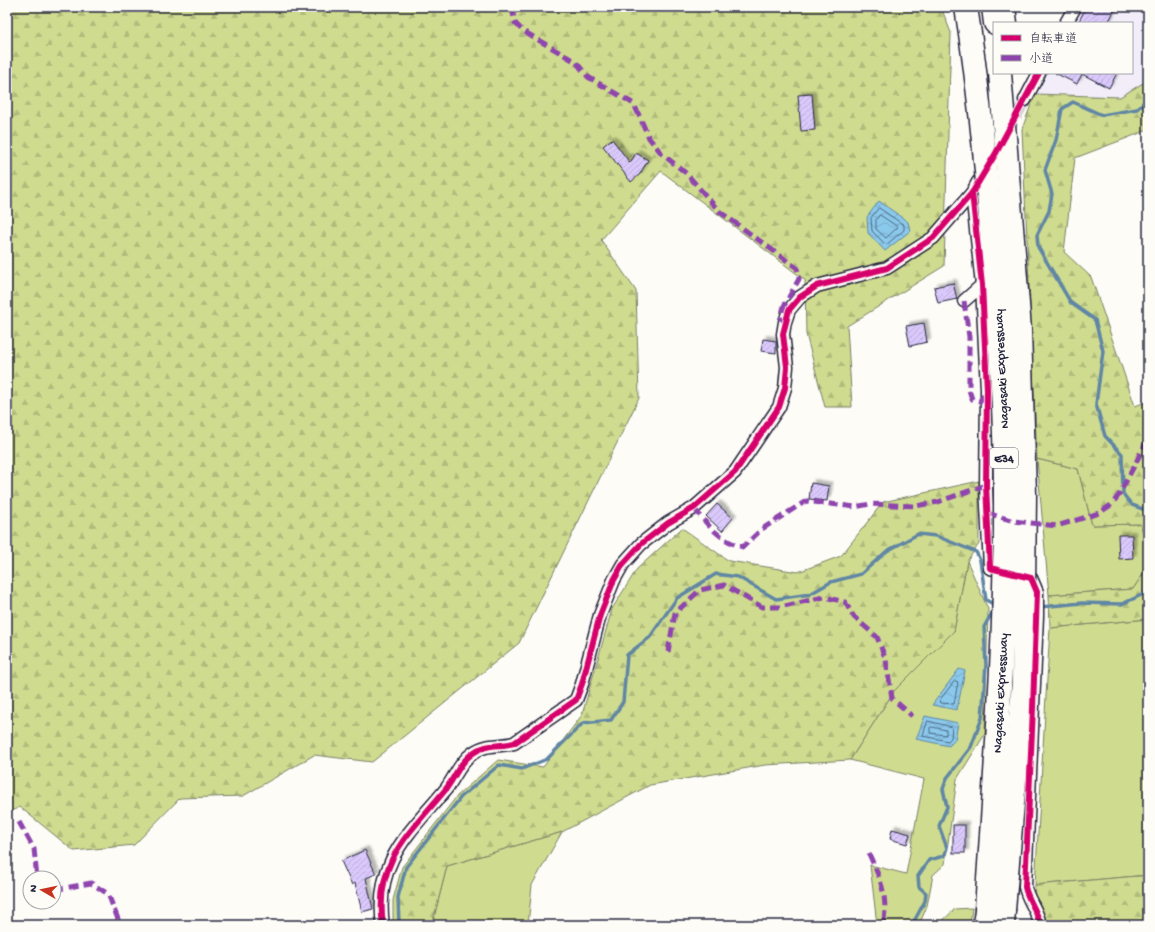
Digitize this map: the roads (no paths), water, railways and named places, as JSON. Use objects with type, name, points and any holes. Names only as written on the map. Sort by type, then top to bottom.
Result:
[{"type":"highway","name":"Nagasaki Expressway","points":[[966,7],[973,48],[989,202],[1000,332],[1006,496],[994,917]]},
{"type":"highway","points":[[993,7],[995,22]]},
{"type":"highway","name":"Nagasaki Expressway","points":[[994,917],[1023,683],[1025,494],[1020,330],[1000,74]]},
{"type":"street","points":[[1009,7],[1011,22]]},
{"type":"street","points":[[1067,22],[1075,7]]},
{"type":"street","points":[[1025,100],[1038,74]]},
{"type":"street","points":[[383,925],[382,898],[384,877],[397,847],[451,782],[462,762],[474,752],[489,745],[504,746],[514,744],[576,700],[582,684],[600,615],[614,580],[623,564],[641,544],[668,523],[694,508],[735,472],[779,407],[786,381],[787,367],[783,334],[789,310],[800,297],[818,286],[887,268],[933,238],[972,193],[978,182]]},
{"type":"street","points":[[972,193],[982,285],[987,390],[986,485],[990,568],[1031,578],[1037,592],[1025,887],[1028,898],[1038,914],[1040,925]]},
{"type":"street","points":[[964,301],[982,285]]},
{"type":"water","points":[[879,201],[908,222],[910,231],[885,251],[868,233],[867,217]]},
{"type":"water","points":[[959,669],[965,671],[957,710],[932,705]]},
{"type":"water","points":[[925,716],[958,723],[955,740],[949,746],[916,739]]},
{"type":"waterway","points":[[1148,98],[1137,109],[1102,115],[1073,102],[1062,109],[1056,140],[1045,170],[1052,194],[1049,211],[1037,235],[1038,247],[1071,303],[1095,320],[1103,351],[1096,404],[1105,436],[1122,454],[1123,494],[1132,505],[1148,511]]},
{"type":"waterway","points":[[399,925],[398,897],[406,867],[461,797],[499,765],[522,769],[547,759],[583,723],[611,720],[623,702],[627,655],[650,637],[677,598],[716,574],[738,577],[776,599],[810,594],[831,582],[861,574],[887,551],[918,534],[936,536],[976,552],[980,560],[986,600],[995,605]]},
{"type":"waterway","points":[[1040,607],[1082,603],[1122,604],[1148,592]]},
{"type":"waterway","points":[[912,925],[925,901],[926,893],[919,887],[918,876],[929,860],[944,856],[947,848],[939,826],[947,807],[943,789],[947,778],[971,747],[982,718],[986,665],[984,627],[994,609]]},
{"type":"tunnel","points":[[1007,132],[1025,100]]}]
